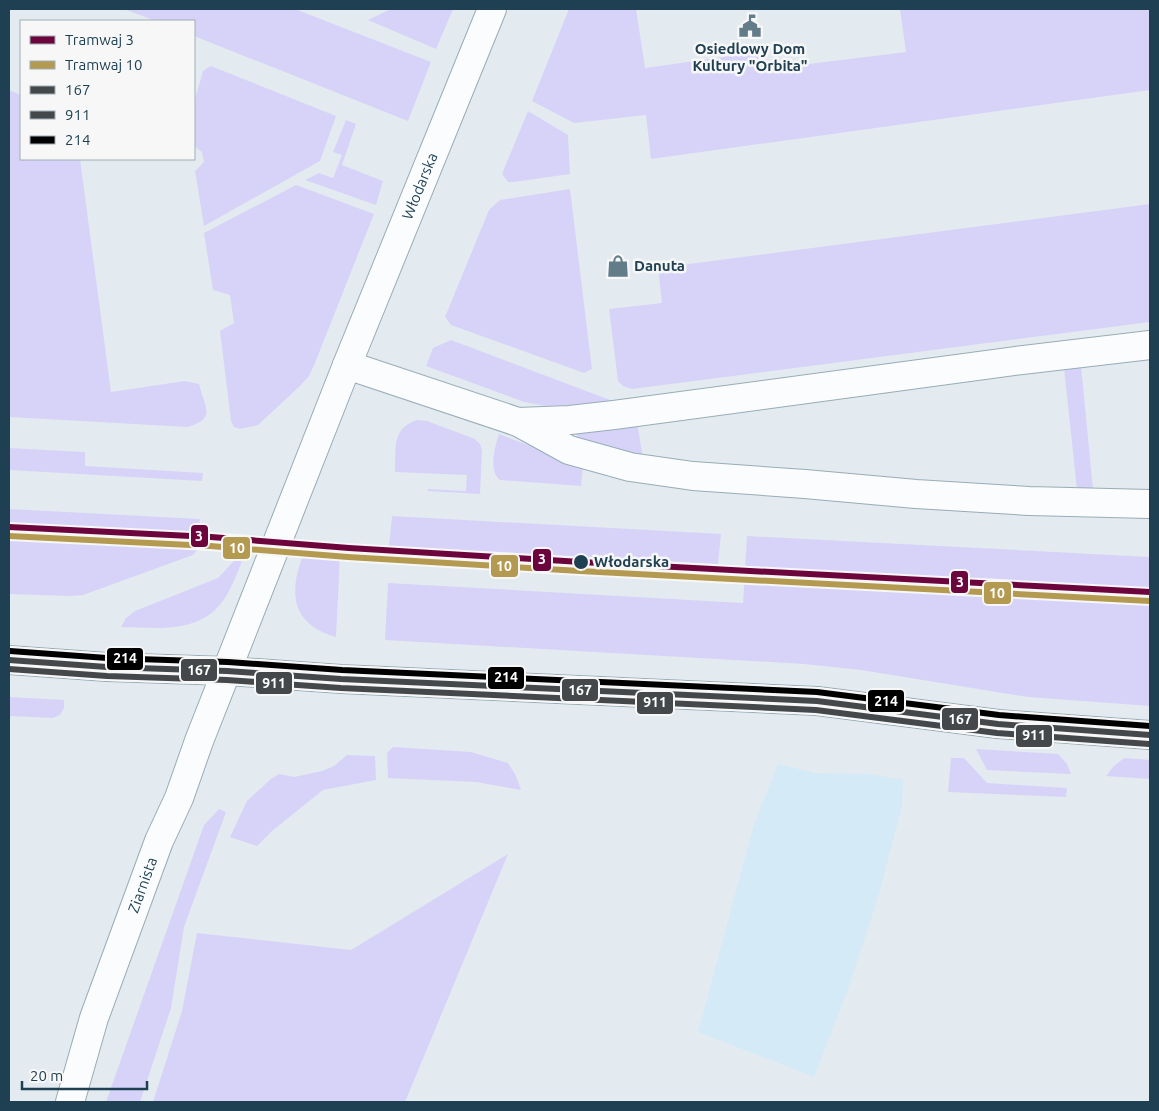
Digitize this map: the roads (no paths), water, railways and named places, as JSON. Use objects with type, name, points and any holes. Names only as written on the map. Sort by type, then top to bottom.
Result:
[{"type":"street","name":"Włodarska","points":[[227,671],[347,365],[492,9]]},
{"type":"street","points":[[518,422],[570,420],[614,415],[1150,344]]},
{"type":"street","points":[[347,365],[518,422],[570,450],[630,467],[693,476],[916,494],[1029,501],[1150,504]]},
{"type":"street","points":[[9,660],[341,679],[817,701],[998,724],[1150,735]]},
{"type":"street","name":"Ziarnista","points":[[70,1102],[97,1009],[159,841],[179,798],[227,671]]},
{"type":"tram line","name":"3","points":[[9,527],[211,537],[349,548],[581,562],[1150,592]]},
{"type":"tram line","name":"10","points":[[9,536],[210,546],[348,557],[580,571],[1150,601]]},
{"type":"place","name":"Osiedlowy Dom Kultury \"Orbita\"","points":[[750,26]]},
{"type":"place","name":"Danuta","points":[[618,266]]},
{"type":"place","name":"Włodarska","points":[[581,562]]}]
